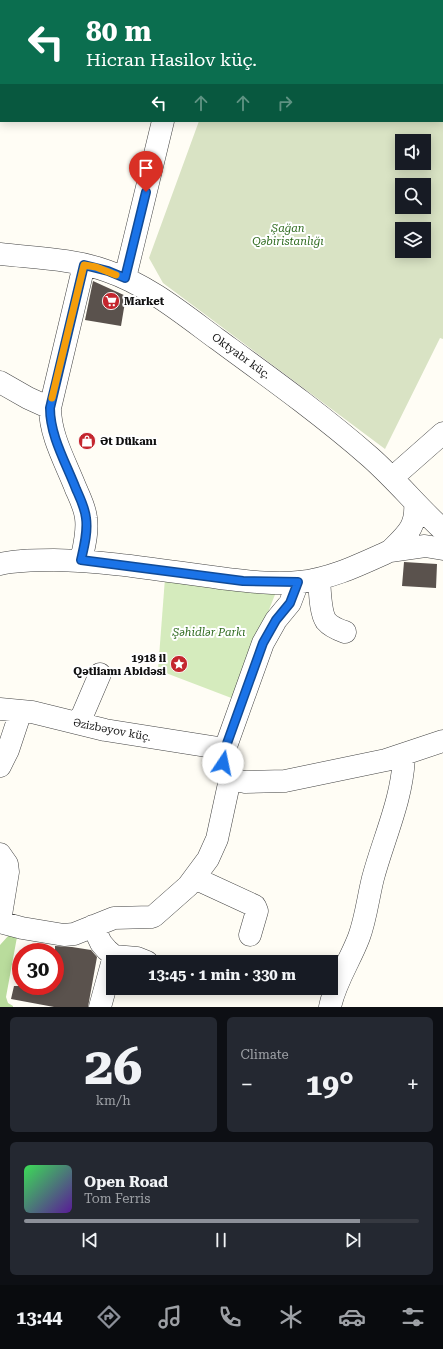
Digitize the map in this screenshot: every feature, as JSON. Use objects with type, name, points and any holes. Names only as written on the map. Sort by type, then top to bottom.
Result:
[{"type":"street","points":[[125,278],[163,122]]},
{"type":"street","name":"Oktyabr küç.","points":[[0,254],[84,265],[108,271],[125,278],[148,291],[183,314],[339,430],[392,478],[439,526]]},
{"type":"street","points":[[81,560],[86,531],[86,517],[82,503],[56,439],[50,420],[50,408],[84,265]]},
{"type":"street","points":[[0,382],[28,398],[50,408]]},
{"type":"street","points":[[392,478],[443,433]]},
{"type":"street","points":[[390,551],[408,533],[415,519],[415,502]]},
{"type":"street","points":[[434,547],[429,543],[435,529],[439,526]]},
{"type":"street","points":[[0,564],[37,560],[81,560],[243,581],[298,582],[319,579],[336,574],[390,551],[434,547]]},
{"type":"street","points":[[319,579],[323,612],[326,621],[334,628],[346,632]]},
{"type":"street","points":[[298,582],[290,603],[276,620],[263,643],[225,749],[223,769],[225,774],[230,779],[245,782],[285,781],[366,765],[404,755],[443,741]]},
{"type":"street","points":[[79,723],[100,674]]},
{"type":"street","points":[[0,766],[8,750],[10,710]]},
{"type":"street","name":"Əzizbəyov küç.","points":[[10,710],[79,723],[105,730],[225,749]]},
{"type":"street","points":[[330,1007],[336,985],[353,952],[363,926],[382,846],[396,806],[403,772],[404,755]]},
{"type":"street","points":[[0,854],[8,864],[8,872],[0,922],[22,928],[64,935],[74,934],[114,918],[151,917],[188,886],[208,859],[217,839],[230,779]]},
{"type":"street","points":[[196,877],[203,882],[255,906],[257,911],[250,935]]},
{"type":"street","points":[[93,926],[101,943],[113,955]]},
{"type":"street","points":[[100,1007],[106,985]]},
{"type":"green space","name":"Şağan Qəbiristanlığı","points":[[199,122],[443,122],[443,339],[440,338],[385,449],[163,283],[149,258]]},
{"type":"green space","name":"Şəhidlər Parkı","points":[[165,578],[276,592],[234,699],[158,670]]},
{"type":"green space","points":[[9,935],[17,937],[16,943],[12,943],[12,964],[6,997],[8,1003],[13,1007],[0,1007],[0,945]]},
{"type":"building","points":[[93,281],[126,296],[121,326],[85,320]]},
{"type":"building","points":[[404,562],[437,564],[436,588],[402,586]]},
{"type":"building","points":[[64,947],[91,950],[97,957],[88,1007],[54,1007],[11,999],[12,995],[64,995]]},
{"type":"slow traffic","points":[[52,398],[84,265],[96,267],[116,275]]},
{"type":"place","name":"Market","points":[[111,301]]},
{"type":"place","name":"Ət Dükanı","points":[[87,441]]},
{"type":"place","name":"1918 il Qətliamı Abidəsi","points":[[179,664]]},
{"type":"route","points":[[146,192],[125,278],[96,267],[84,265],[50,408],[50,420],[86,517],[86,531],[81,560],[243,581],[276,583],[298,582],[290,603],[276,620],[263,643],[225,749],[223,763]]}]
